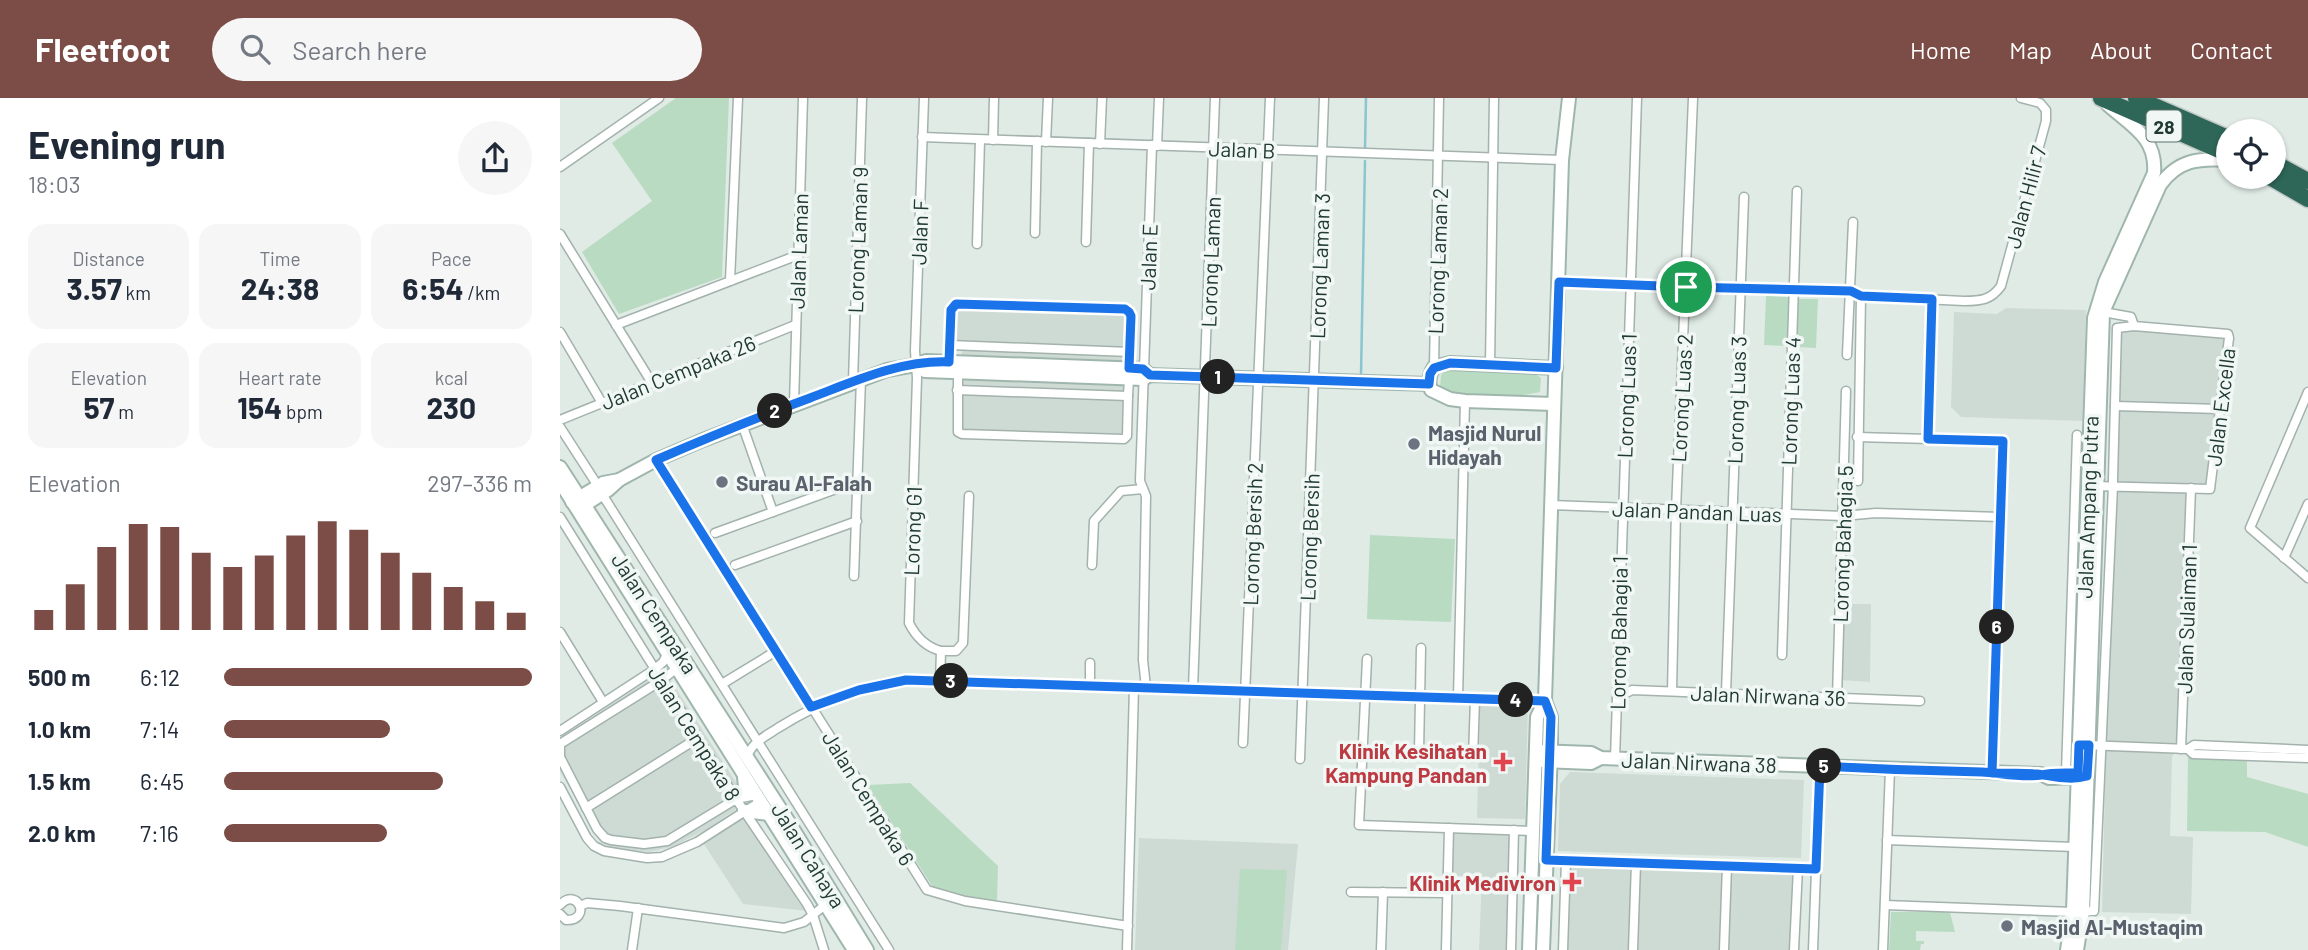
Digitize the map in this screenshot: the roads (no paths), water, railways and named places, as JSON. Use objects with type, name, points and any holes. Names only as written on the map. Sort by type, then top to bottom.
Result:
[{"type":"highway","name":"28","points":[[2100,98],[2216,149]]},
{"type":"highway","name":"28","points":[[2136,98],[2216,133]]},
{"type":"highway","points":[[2286,169],[2308,181]]},
{"type":"highway","points":[[2286,187],[2308,200]]},
{"type":"street","points":[[560,167],[659,98]]},
{"type":"street","points":[[730,281],[738,98]]},
{"type":"street","name":"Jalan Laman","points":[[794,404],[803,98]]},
{"type":"street","name":"Lorong Laman 9","points":[[855,576],[862,98]]},
{"type":"street","name":"Jalan F","points":[[915,365],[924,98]]},
{"type":"street","points":[[993,140],[994,98]]},
{"type":"street","points":[[1035,233],[1048,98]]},
{"type":"street","points":[[1100,144],[1102,98]]},
{"type":"street","name":"Jalan E","points":[[1145,374],[1154,146],[1159,98]]},
{"type":"street","name":"Lorong Laman","points":[[1193,689],[1215,98]]},
{"type":"street","points":[[1259,378],[1270,98]]},
{"type":"street","name":"Lorong Laman 3","points":[[1315,380],[1324,98]]},
{"type":"street","name":"Lorong Laman 2","points":[[1434,368],[1439,98]]},
{"type":"street","points":[[1490,365],[1494,98]]},
{"type":"street","points":[[1543,950],[1546,860],[1556,760],[1551,737],[1551,717],[1545,701],[1562,160],[1569,98]]},
{"type":"street","name":"Lorong Luas 1","points":[[1622,508],[1637,98]]},
{"type":"street","name":"Lorong Luas 2","points":[[1672,691],[1676,510],[1693,98]]},
{"type":"street","name":"Jalan Hilir 7","points":[[1932,299],[1980,301],[1993,297],[2001,286],[2046,121],[2046,110],[2040,103],[2021,98]]},
{"type":"street","name":"Jalan Ampang Putra","points":[[2067,950],[2078,912],[2075,847],[2077,775],[2090,745],[2094,318],[2105,282],[2154,173],[2155,163],[2148,141],[2100,98]]},
{"type":"street","name":"Jalan B","points":[[922,138],[1562,160]]},
{"type":"street","points":[[977,244],[980,139]]},
{"type":"street","points":[[1086,242],[1090,143]]},
{"type":"street","name":"Jalan Ampang Putra","points":[[2093,486],[2103,312],[2166,176],[2185,162],[2196,159],[2216,160]]},
{"type":"street","name":"Lorong Luas 4","points":[[1782,655],[1797,191]]},
{"type":"street","name":"Lorong Luas 3","points":[[1726,694],[1744,197]]},
{"type":"street","points":[[1847,355],[1853,222]]},
{"type":"street","points":[[560,234],[652,383]]},
{"type":"street","points":[[616,325],[797,255]]},
{"type":"street","points":[[1559,282],[1851,291],[1861,296],[1932,299],[1928,439]]},
{"type":"street","points":[[1858,481],[1861,296]]},
{"type":"street","points":[[956,304],[1125,309],[1131,316],[1127,436],[1124,439],[958,432],[958,373],[949,362],[950,345],[951,310],[956,304]]},
{"type":"street","name":"Jalan Excella","points":[[2093,486],[2210,489],[2229,338],[2224,331],[2134,326],[2131,317],[2103,312]]},
{"type":"street","name":"Jalan Cempaka 26","points":[[560,420],[795,325]]},
{"type":"street","points":[[1885,905],[2094,911],[2096,906],[2090,745],[2113,486],[2117,328],[2134,326]]},
{"type":"street","points":[[560,332],[602,403]]},
{"type":"street","points":[[950,345],[1130,352]]},
{"type":"street","points":[[579,504],[656,460],[742,424],[887,370],[926,361],[1145,374],[1429,384]]},
{"type":"street","points":[[1554,404],[1465,401],[1437,395],[1429,384],[1434,368],[1450,363],[1556,368]]},
{"type":"street","points":[[915,365],[925,371],[958,373],[1129,373]]},
{"type":"street","name":"Lorong G1","points":[[915,365],[917,379],[909,622],[924,643],[941,651]]},
{"type":"street","points":[[1145,374],[1140,481],[1146,496],[1143,660],[1146,687]]},
{"type":"street","name":"Lorong Bersih 2","points":[[1243,743],[1259,378]]},
{"type":"street","name":"Lorong Bersih","points":[[1300,759],[1315,380]]},
{"type":"street","points":[[957,390],[1128,396]]},
{"type":"street","name":"Lorong Bahagia 5","points":[[1837,698],[1846,391]]},
{"type":"street","points":[[2308,392],[2250,528],[2308,578]]},
{"type":"street","points":[[1458,698],[1465,401]]},
{"type":"street","points":[[2115,406],[2220,410]]},
{"type":"street","points":[[742,424],[773,512]]},
{"type":"street","points":[[560,427],[722,684],[755,743],[888,950]]},
{"type":"street","points":[[2077,435],[2067,752],[2077,775]]},
{"type":"street","points":[[1857,437],[2003,441],[1992,773]]},
{"type":"street","name":"Jalan Cempaka 6","points":[[656,460],[927,890],[965,901],[1128,926]]},
{"type":"street","name":"Jalan Cempaka","points":[[560,467],[579,504],[668,653],[743,773]]},
{"type":"street","points":[[715,533],[858,481]]},
{"type":"street","name":"Jalan Cempaka","points":[[560,482],[596,522],[748,759]]},
{"type":"street","name":"Jalan Sulaiman 1","points":[[2184,749],[2191,488]]},
{"type":"street","points":[[1092,565],[1093,525],[1097,517],[1121,491],[1143,489]]},
{"type":"street","points":[[596,522],[600,492]]},
{"type":"street","points":[[940,681],[941,651],[956,651],[961,649],[963,643],[969,496]]},
{"type":"street","points":[[2284,558],[2308,504]]},
{"type":"street","name":"Jalan Pandan Luas","points":[[1551,505],[1843,516],[1876,513],[2000,517]]},
{"type":"street","name":"Lorong Bahagia 1","points":[[1615,759],[1622,508]]},
{"type":"street","name":"Jalan Cempaka 8","points":[[560,517],[736,799],[813,915],[824,950]]},
{"type":"street","points":[[735,565],[857,521]]},
{"type":"street","points":[[560,632],[603,702]]},
{"type":"street","points":[[1419,752],[1421,649]]},
{"type":"street","points":[[722,684],[776,651]]},
{"type":"street","points":[[560,731],[655,669],[668,653]]},
{"type":"street","points":[[1367,659],[1359,825],[1534,831]]},
{"type":"street","points":[[1090,663],[1090,685]]},
{"type":"street","points":[[677,667],[662,680],[560,744],[560,757],[597,829],[605,838],[652,844],[673,838],[736,799],[745,788],[743,773]]},
{"type":"street","points":[[560,787],[594,846],[604,851],[647,858],[662,857],[697,842],[760,798],[761,790],[748,759],[755,743],[811,707],[885,683],[906,680],[1090,685],[1545,701]]},
{"type":"street","points":[[1127,950],[1134,687]]},
{"type":"street","name":"Jalan Nirwana 36","points":[[1617,698],[1632,690],[1920,702]]},
{"type":"street","points":[[1473,757],[1475,699]]},
{"type":"street","points":[[1529,950],[1537,716],[1545,701]]},
{"type":"street","points":[[586,808],[698,738]]},
{"type":"street","points":[[737,742],[755,743]]},
{"type":"street","points":[[2090,745],[2184,749],[2194,745],[2308,750]]},
{"type":"street","points":[[2184,749],[2193,754],[2308,758]]},
{"type":"street","name":"Jalan Nirwana 38","points":[[1536,756],[1591,763],[1601,758],[2041,775],[2049,778],[2077,775]]},
{"type":"street","name":"Jalan Cahaya","points":[[748,759],[867,950]]},
{"type":"street","points":[[1813,950],[1820,766]]},
{"type":"street","points":[[1883,950],[1891,769]]},
{"type":"street","name":"Jalan Cahaya","points":[[743,773],[854,950]]},
{"type":"street","name":"Jalan Ampang Putra","points":[[2077,775],[2077,950]]},
{"type":"street","points":[[736,799],[760,798],[770,802],[785,816]]},
{"type":"street","points":[[744,811],[769,814]]},
{"type":"street","points":[[1446,950],[1449,828]]},
{"type":"street","points":[[1511,950],[1514,830]]},
{"type":"street","points":[[1887,839],[2075,847]]},
{"type":"street","points":[[1546,860],[1816,869]]},
{"type":"street","points":[[1563,950],[1566,861]]},
{"type":"street","points":[[1633,950],[1636,863]]},
{"type":"street","points":[[1724,950],[1727,866]]},
{"type":"street","points":[[1794,950],[1798,868]]},
{"type":"street","points":[[1351,892],[1447,893]]},
{"type":"street","points":[[1381,950],[1383,892]]},
{"type":"street","points":[[560,905],[569,899],[580,906],[578,916],[573,920],[566,920],[560,914]]},
{"type":"street","points":[[580,906],[587,903],[638,908],[784,928],[795,926],[825,905]]},
{"type":"street","points":[[632,950],[638,908]]},
{"type":"waterway","points":[[1365,148],[1366,98]]},
{"type":"waterway","points":[[1361,375],[1365,161]]},
{"type":"place","name":"Masjid Nurul Hidayah","points":[[1414,444]]},
{"type":"place","name":"Surau Al-Falah","points":[[722,482]]},
{"type":"place","name":"Klinik Kesihatan Kampung Pandan","points":[[1503,762]]},
{"type":"place","name":"Klinik Mediviron","points":[[1572,882]]},
{"type":"place","name":"Masjid Al-Mustaqim","points":[[2007,926]]}]
